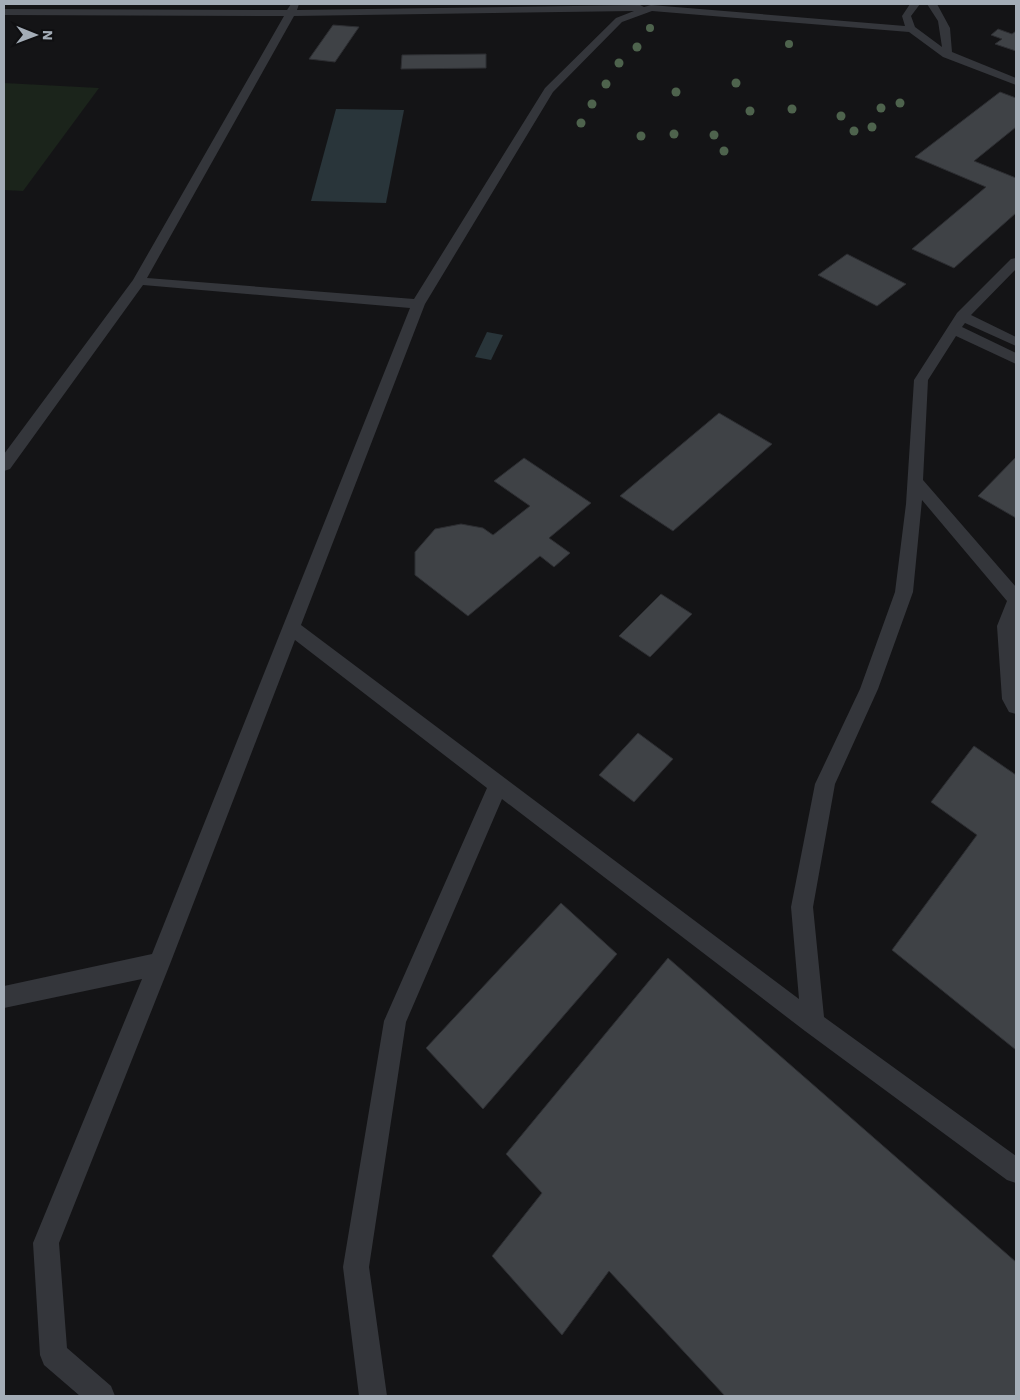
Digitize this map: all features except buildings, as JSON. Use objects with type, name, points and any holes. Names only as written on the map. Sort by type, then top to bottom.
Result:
[{"type":"lane","points":[[101,1396],[54,1355],[46,1243],[159,964],[418,304],[550,90],[619,20],[651,8],[737,4]]},
{"type":"lane","points":[[910,29],[906,15],[909,8],[915,4]]},
{"type":"lane","points":[[932,4],[937,9],[942,21],[948,46],[947,55]]},
{"type":"lane","points":[[4,12],[595,6],[651,8],[910,29],[947,55],[1016,82]]},
{"type":"lane","points":[[4,465],[139,281],[293,8]]},
{"type":"lane","points":[[813,1023],[802,907],[825,784],[869,689],[904,592],[916,482],[921,380],[958,323],[1016,262]]},
{"type":"lane","points":[[139,281],[418,304]]},
{"type":"lane","points":[[958,323],[1016,342]]},
{"type":"lane","points":[[958,323],[1016,360]]},
{"type":"lane","points":[[916,482],[1016,600],[1006,626],[1011,699],[1016,706]]},
{"type":"lane","points":[[292,627],[813,1023],[1016,1171]]},
{"type":"lane","points":[[373,1396],[356,1268],[396,1022],[499,784]]},
{"type":"lane","points":[[4,997],[159,964]]},
{"type":"shaded area","points":[[4,83],[99,88],[23,191],[4,190]]},
{"type":"shaded area","points":[[336,109],[404,110],[386,203],[311,201]]},
{"type":"shaded area","points":[[487,332],[503,335],[491,360],[475,357]]}]
